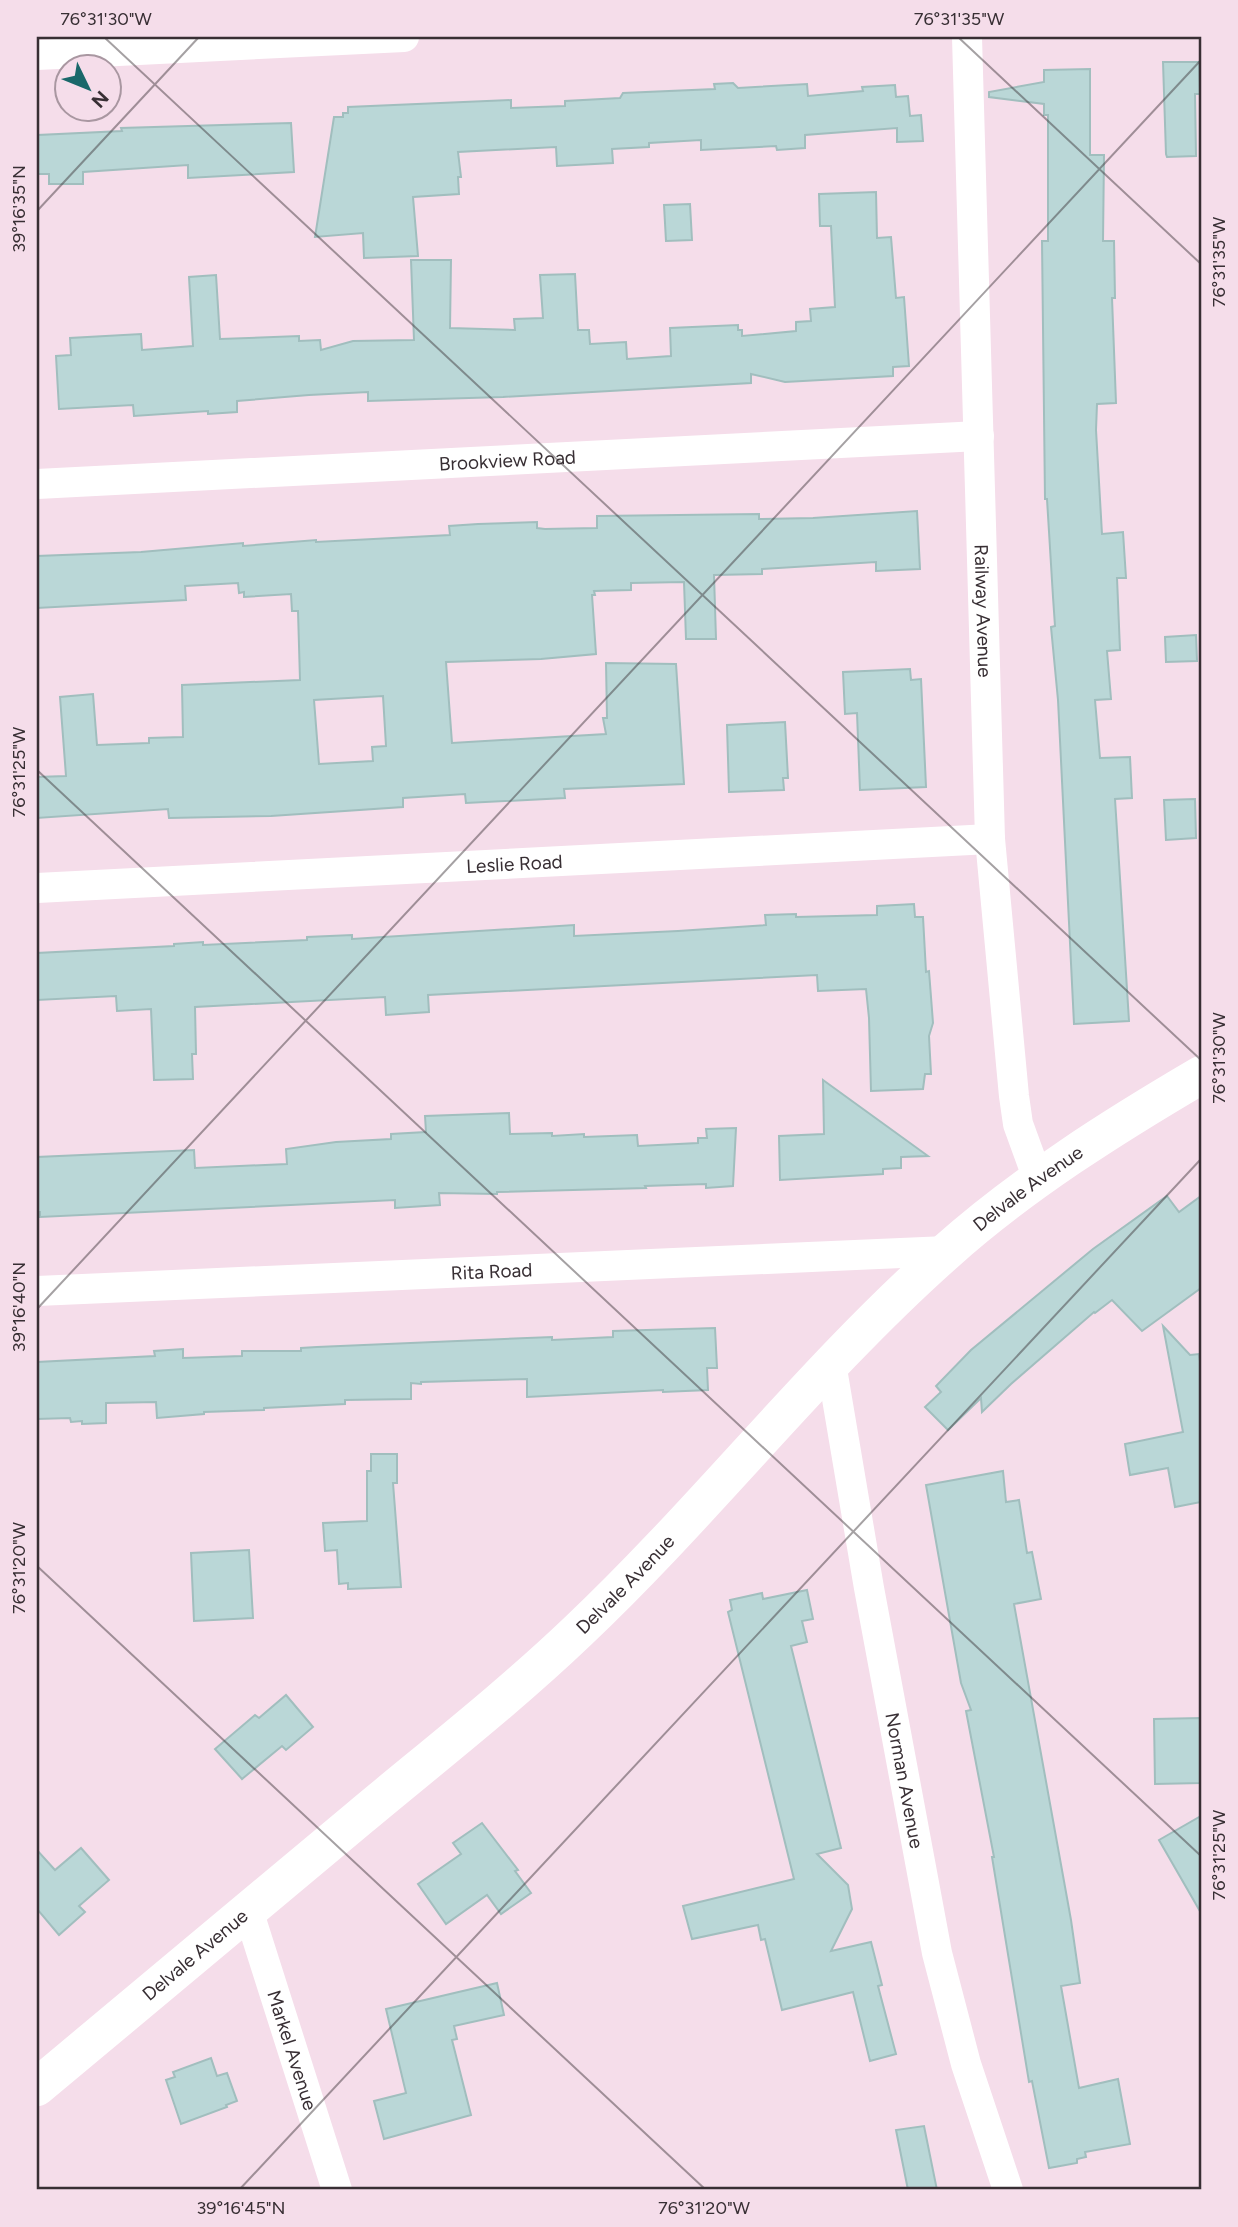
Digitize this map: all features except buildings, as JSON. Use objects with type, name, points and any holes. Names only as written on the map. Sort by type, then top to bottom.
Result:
[{"type":"street","points":[[37,55],[404,37]]},
{"type":"street","name":"Railway Avenue","points":[[967,37],[990,839],[1014,1096],[1018,1124],[1038,1179]]},
{"type":"street","name":"Brookview Road","points":[[37,484],[979,436]]},
{"type":"street","name":"Leslie Road","points":[[37,888],[990,839]]},
{"type":"street","name":"Delvale Avenue","points":[[37,2087],[453,1740],[573,1636],[637,1575],[831,1363],[947,1251],[1038,1179],[1094,1140],[1201,1075]]},
{"type":"street","name":"Rita Road","points":[[37,1291],[947,1251]]},
{"type":"street","name":"Norman Avenue","points":[[831,1363],[869,1588],[937,1953],[966,2064],[1007,2190]]},
{"type":"street","name":"Markel Avenue","points":[[248,1910],[337,2190]]}]
